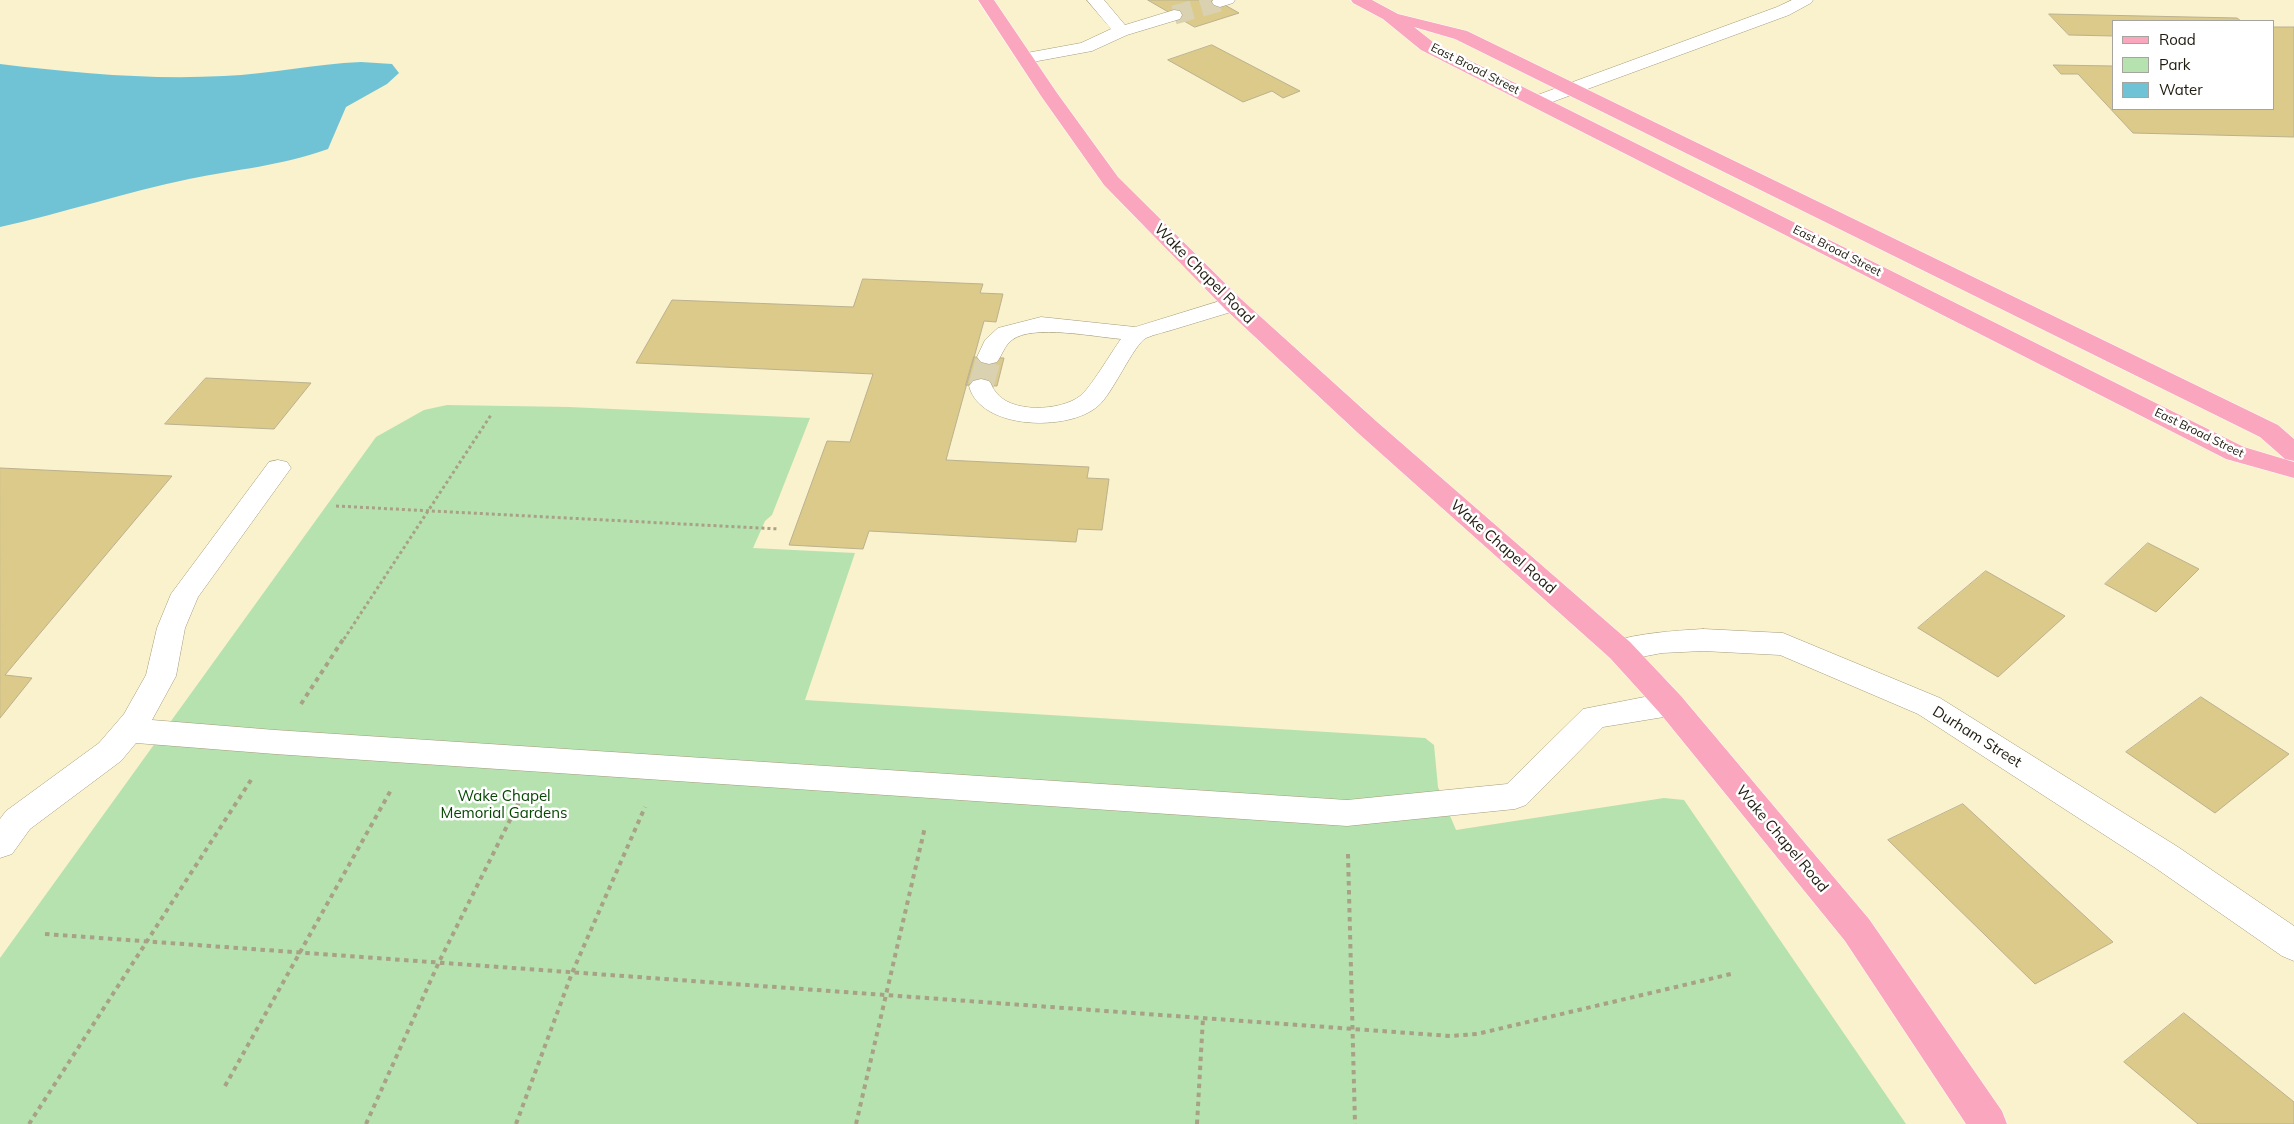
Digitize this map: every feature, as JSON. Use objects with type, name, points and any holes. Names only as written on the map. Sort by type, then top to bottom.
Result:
[{"type":"main road","name":"Wake Chapel Road","points":[[986,0],[1050,96],[1111,180],[1233,304],[1367,427],[1620,650],[1670,704],[1857,930],[1988,1124]]},
{"type":"main road","name":"East Broad Street","points":[[1359,0],[1388,15],[1427,46],[2235,453],[2294,470]]},
{"type":"main road","name":"East Broad Street","points":[[1388,15],[1461,35],[2269,431],[2294,453]]},
{"type":"street","points":[[1095,0],[1121,31]]},
{"type":"street","points":[[1538,101],[1783,10],[1805,0]]},
{"type":"street","points":[[1026,58],[1086,47],[1121,31],[1174,15]]},
{"type":"street","points":[[989,357],[993,345],[1006,333],[1040,324],[1136,334],[1233,304]]},
{"type":"street","points":[[981,386],[984,394],[999,407],[1025,415],[1063,416],[1090,401],[1136,334]]},
{"type":"street","points":[[0,844],[18,820],[110,752],[135,722],[160,676],[171,628],[184,594],[278,468]]},
{"type":"street","name":"Durham Street","points":[[1620,650],[1662,642],[1703,640],[1784,644],[1929,706],[2166,857],[2294,945]]},
{"type":"street","points":[[128,730],[275,742],[1347,813],[1515,796],[1594,717],[1670,704]]},
{"type":"path","points":[[29,1124],[275,742],[491,415]]},
{"type":"path","points":[[336,506],[779,529]]},
{"type":"path","points":[[225,1086],[414,750]]},
{"type":"path","points":[[366,1124],[439,962],[540,759]]},
{"type":"path","points":[[516,1124],[572,973],[662,768]]},
{"type":"path","points":[[856,1124],[934,785]]},
{"type":"path","points":[[1347,813],[1355,1124]]},
{"type":"path","points":[[44,934],[1450,1036],[1477,1034],[1735,973]]},
{"type":"path","points":[[1197,1124],[1203,1018]]},
{"type":"green space","name":"Wake Chapel Memorial Gardens","points":[[447,405],[569,407],[810,418],[772,515],[765,521],[753,548],[855,553],[805,700],[1425,738],[1434,745],[1438,787],[1456,830],[1664,798],[1684,800],[1906,1124],[0,1124],[0,958],[376,437],[424,410]]},
{"type":"water","points":[[361,62],[392,64],[399,73],[387,84],[346,107],[328,149],[276,163],[165,184],[0,227],[0,64],[112,75],[196,77],[241,75]]},
{"type":"building","points":[[1148,0],[1216,0],[1239,13],[1195,27]]},
{"type":"building","points":[[2049,14],[2237,18],[2240,20],[2112,20],[2112,36],[2069,35]]},
{"type":"building","points":[[2274,27],[2294,27],[2294,137],[2133,133],[2078,74],[2061,74],[2053,65],[2112,66],[2112,110],[2274,110]]},
{"type":"building","points":[[1212,45],[1300,91],[1283,98],[1272,91],[1243,102],[1168,60]]},
{"type":"building","points":[[863,279],[983,284],[980,293],[1003,294],[996,322],[984,321],[946,460],[1089,467],[1087,478],[1109,479],[1102,530],[1078,529],[1076,542],[869,531],[863,549],[789,545],[827,441],[850,442],[873,374],[636,363],[672,300],[853,307]]},
{"type":"building","points":[[974,357],[1004,358],[997,386],[966,385]]},
{"type":"building","points":[[206,378],[311,383],[274,429],[165,424]]},
{"type":"building","points":[[0,468],[172,476],[5,675],[32,678],[0,718]]},
{"type":"building","points":[[2148,543],[2199,569],[2156,612],[2105,584]]},
{"type":"building","points":[[1986,571],[2065,616],[1998,677],[1918,628]]},
{"type":"building","points":[[2201,697],[2289,754],[2215,813],[2126,752]]},
{"type":"building","points":[[1963,804],[2113,942],[2035,984],[1888,840]]},
{"type":"building","points":[[2184,1013],[2294,1102],[2294,1124],[2198,1124],[2124,1062]]},
{"type":"tunnel","points":[[1174,15],[1220,2]]},
{"type":"tunnel","points":[[981,386],[989,357]]}]
